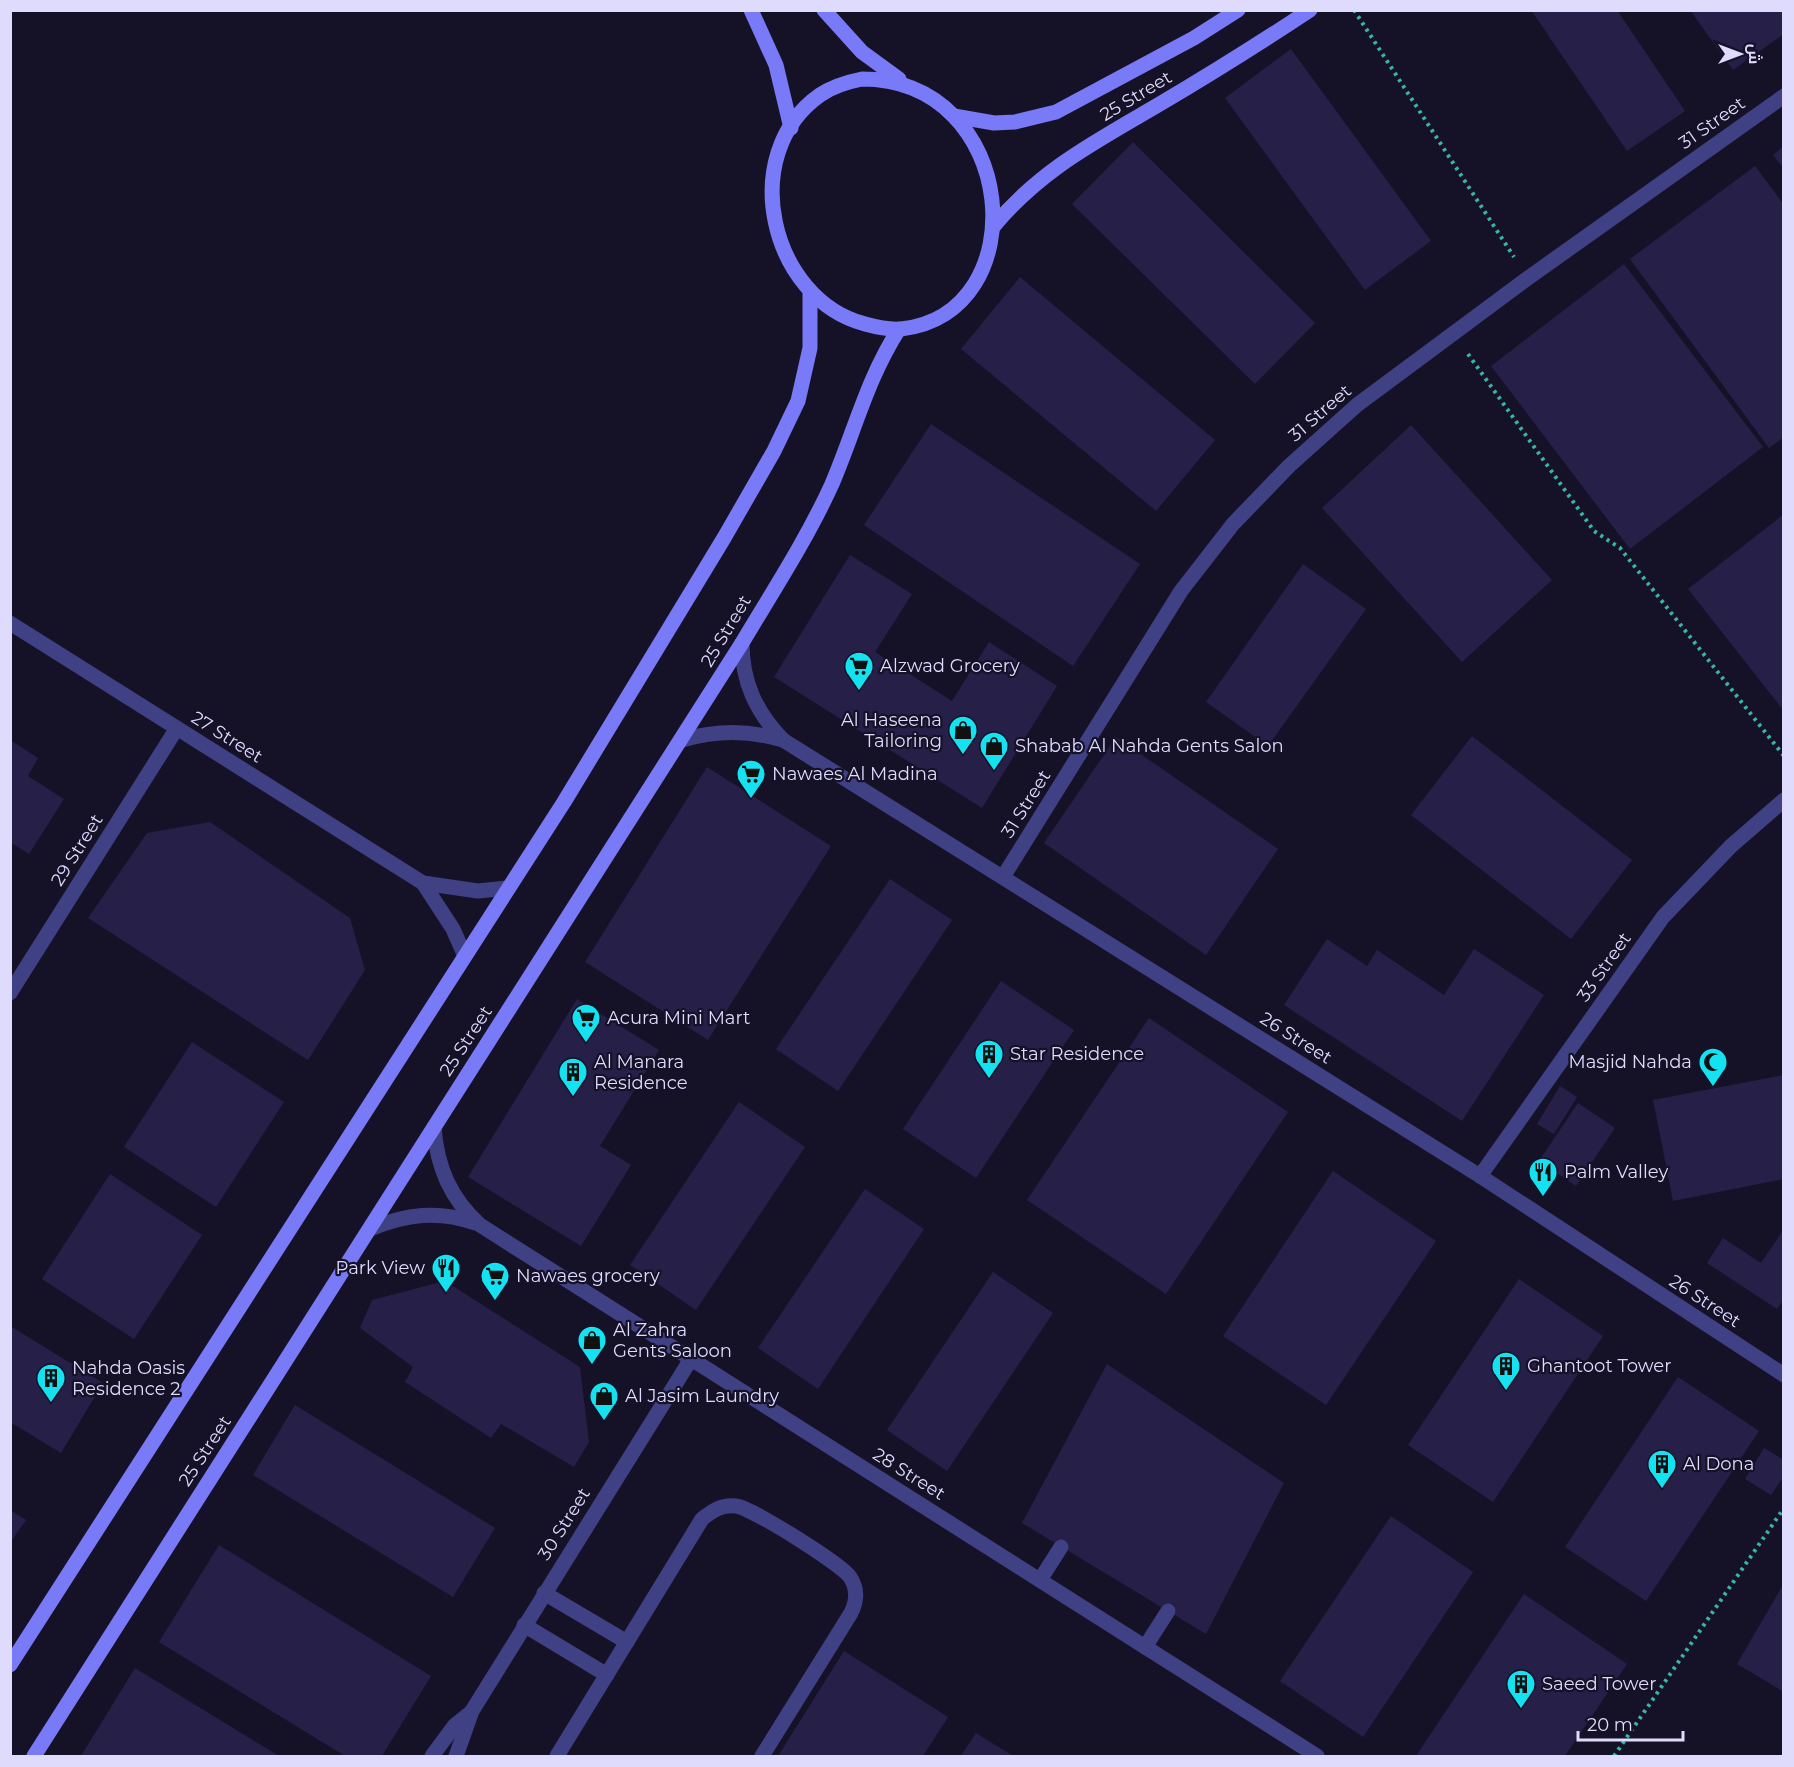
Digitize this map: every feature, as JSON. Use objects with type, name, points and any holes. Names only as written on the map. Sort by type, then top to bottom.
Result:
[{"type":"street","points":[[751,10],[776,65],[791,128]]},
{"type":"street","points":[[824,10],[862,52],[907,84],[940,102],[954,116],[967,131],[986,167],[991,187],[993,227],[984,264],[964,296],[935,318],[899,329],[875,327],[851,321],[829,309],[810,293],[785,257],[773,214],[775,170],[781,148],[803,109],[840,84],[862,79],[885,79],[907,84]]},
{"type":"street","name":"25 Street","points":[[993,227],[1019,198],[1057,165],[1239,57],[1310,10]]},
{"type":"street","name":"25 Street","points":[[954,116],[994,123],[1015,123],[1056,112],[1159,57],[1237,11]]},
{"type":"street","name":"31 Street","points":[[1003,877],[1181,591],[1233,524],[1289,466],[1357,405],[1528,278],[1784,96]]},
{"type":"street","points":[[10,1665],[464,954],[564,802],[675,619],[782,435],[806,375],[812,321],[810,293]]},
{"type":"street","name":"25 Street","points":[[34,1756],[742,643],[817,515],[844,453],[874,372],[899,329]]},
{"type":"street","name":"27 Street","points":[[10,623],[423,883],[478,891],[507,888]]},
{"type":"street","name":"26 Street","points":[[742,643],[742,661],[751,696],[765,720],[783,740],[1480,1176],[1784,1376]]},
{"type":"street","name":"29 Street","points":[[10,993],[177,729]]},
{"type":"street","name":"26 Street","points":[[682,740],[722,732],[753,733],[783,740]]},
{"type":"street","name":"33 Street","points":[[1480,1176],[1663,917],[1731,846],[1784,800]]},
{"type":"street","name":"27 Street","points":[[423,883],[453,929],[464,954]]},
{"type":"street","name":"28 Street","points":[[434,1127],[435,1145],[446,1181],[461,1205],[480,1225],[1317,1756]]},
{"type":"street","name":"28 Street","points":[[370,1229],[406,1216],[425,1214],[444,1215],[480,1225]]},
{"type":"street","name":"30 Street","points":[[456,1756],[472,1711],[691,1359]]},
{"type":"street","points":[[557,1756],[702,1519],[711,1511],[722,1506],[746,1509],[845,1571],[855,1586],[855,1605],[762,1756]]},
{"type":"street","points":[[1040,1580],[1061,1547]]},
{"type":"street","points":[[544,1593],[627,1642]]},
{"type":"street","points":[[1145,1647],[1168,1611]]},
{"type":"street","points":[[524,1625],[607,1675]]},
{"type":"street","name":"30 Street","points":[[432,1756],[455,1725],[472,1711]]},
{"type":"path","points":[[1354,10],[1528,278]]},
{"type":"path","points":[[1454,334],[1594,531],[1620,548],[1784,756]]},
{"type":"path","points":[[1614,1756],[1784,1508]]},
{"type":"building","points":[[1531,10],[1617,10],[1685,111],[1627,151]]},
{"type":"building","points":[[1690,10],[1784,10],[1784,34],[1733,70]]},
{"type":"building","points":[[1291,49],[1431,241],[1365,290],[1225,98]]},
{"type":"building","points":[[1133,142],[1315,323],[1255,384],[1072,204]]},
{"type":"building","points":[[1784,146],[1784,169],[1773,155]]},
{"type":"building","points":[[1755,166],[1784,205],[1784,437],[1769,448],[1630,259]]},
{"type":"building","points":[[1624,264],[1763,447],[1630,549],[1491,366]]},
{"type":"building","points":[[1020,277],[1215,440],[1156,511],[961,349]]},
{"type":"building","points":[[931,424],[1140,564],[1073,666],[864,525]]},
{"type":"building","points":[[1411,425],[1552,580],[1462,662],[1322,508]]},
{"type":"building","points":[[1784,514],[1784,711],[1688,589]]},
{"type":"building","points":[[850,555],[912,594],[875,652],[952,701],[989,642],[1057,686],[982,808],[774,677]]},
{"type":"building","points":[[1303,564],[1366,609],[1268,746],[1206,702]]},
{"type":"building","points":[[1472,736],[1632,860],[1571,939],[1411,815]]},
{"type":"building","points":[[1116,737],[1278,849],[1206,955],[1044,843]]},
{"type":"building","points":[[10,740],[38,758],[28,776],[64,799],[29,854],[10,842]]},
{"type":"building","points":[[707,767],[831,846],[708,1040],[585,962]]},
{"type":"building","points":[[210,822],[350,918],[365,970],[308,1060],[88,918],[147,833]]},
{"type":"building","points":[[890,879],[952,920],[838,1091],[776,1049]]},
{"type":"building","points":[[1327,939],[1367,966],[1377,950],[1444,995],[1474,949],[1544,995],[1462,1121],[1284,1005]]},
{"type":"building","name":"Star Residence","points":[[1001,981],[1074,1030],[976,1178],[903,1129]]},
{"type":"building","name":"Al Manara Residence","points":[[577,999],[659,1050],[600,1146],[631,1165],[581,1246],[468,1177]]},
{"type":"building","points":[[1149,1018],[1288,1112],[1166,1294],[1027,1200]]},
{"type":"building","points":[[192,1042],[284,1102],[216,1207],[124,1147]]},
{"type":"building","points":[[1784,1075],[1784,1179],[1673,1201],[1653,1100]]},
{"type":"building","points":[[1560,1086],[1577,1097],[1554,1134],[1537,1124]]},
{"type":"building","points":[[739,1102],[805,1147],[696,1310],[630,1265]]},
{"type":"building","points":[[1578,1103],[1615,1128],[1576,1186],[1539,1161]]},
{"type":"building","points":[[1333,1171],[1436,1241],[1326,1405],[1223,1336]]},
{"type":"building","points":[[110,1174],[202,1235],[134,1339],[42,1279]]},
{"type":"building","points":[[865,1189],[924,1229],[818,1389],[758,1348]]},
{"type":"building","points":[[1784,1229],[1784,1299],[1777,1309],[1707,1263],[1723,1238],[1761,1263]]},
{"type":"building","points":[[993,1272],[1053,1313],[947,1471],[887,1430]]},
{"type":"building","name":"Ghantoot Tower","points":[[1519,1279],[1603,1336],[1493,1502],[1408,1445]]},
{"type":"building","points":[[445,1281],[580,1367],[589,1442],[574,1467],[501,1424],[491,1438],[405,1382],[413,1367],[360,1328],[372,1300]]},
{"type":"building","name":"Nahda Oasis Residence 2","points":[[10,1326],[103,1383],[61,1453],[10,1422]]},
{"type":"building","points":[[1107,1364],[1284,1483],[1206,1634],[1022,1523]]},
{"type":"building","name":"Al Dona","points":[[1678,1377],[1759,1431],[1646,1601],[1565,1547]]},
{"type":"building","points":[[295,1405],[495,1528],[453,1597],[253,1475]]},
{"type":"building","points":[[1764,1448],[1784,1460],[1784,1476],[1771,1495],[1745,1479]]},
{"type":"building","points":[[10,1510],[26,1520],[10,1543]]},
{"type":"building","points":[[1391,1516],[1473,1572],[1363,1737],[1280,1681]]},
{"type":"building","points":[[219,1545],[431,1676],[382,1756],[345,1756],[159,1642]]},
{"type":"building","points":[[1784,1583],[1784,1692],[1737,1664]]},
{"type":"building","name":"Saeed Tower","points":[[1524,1594],[1627,1664],[1565,1756],[1416,1756]]},
{"type":"building","points":[[844,1651],[948,1717],[923,1756],[778,1756]]},
{"type":"building","points":[[135,1668],[279,1756],[81,1756]]},
{"type":"building","points":[[976,1733],[1013,1756],[961,1756]]},
{"type":"place","name":"Alzwad Grocery","points":[[859,692]]},
{"type":"place","name":"Al Haseena Tailoring","points":[[963,756]]},
{"type":"place","name":"Shabab Al Nahda Gents Salon","points":[[994,772]]},
{"type":"place","name":"Nawaes Al Madina","points":[[751,800]]},
{"type":"place","name":"Acura Mini Mart","points":[[586,1044]]},
{"type":"place","name":"Star Residence","points":[[989,1080]]},
{"type":"place","name":"Masjid Nahda","points":[[1713,1088]]},
{"type":"place","name":"Al Manara Residence","points":[[573,1098]]},
{"type":"place","name":"Palm Valley","points":[[1543,1198]]},
{"type":"place","name":"Park View","points":[[446,1294]]},
{"type":"place","name":"Nawaes grocery","points":[[495,1302]]},
{"type":"place","name":"Al Zahra Gents Saloon","points":[[592,1366]]},
{"type":"place","name":"Ghantoot Tower","points":[[1506,1392]]},
{"type":"place","name":"Nahda Oasis Residence 2","points":[[51,1404]]},
{"type":"place","name":"Al Jasim Laundry","points":[[604,1422]]},
{"type":"place","name":"Al Dona","points":[[1662,1490]]},
{"type":"place","name":"Saeed Tower","points":[[1521,1710]]}]
